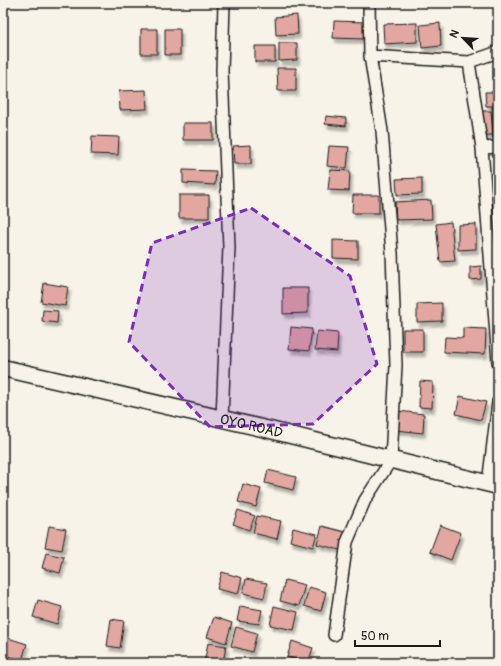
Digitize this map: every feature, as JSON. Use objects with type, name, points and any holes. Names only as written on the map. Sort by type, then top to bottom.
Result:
[{"type":"street","points":[[222,419],[229,247],[222,71],[224,3]]},
{"type":"street","points":[[334,635],[347,542],[365,500],[391,460],[396,365],[392,252],[382,131],[370,56],[369,3]]},
{"type":"street","points":[[370,56],[469,62],[498,52]]},
{"type":"street","points":[[469,62],[482,148],[498,362]]},
{"type":"street","points":[[482,148],[498,147]]},
{"type":"street","name":"OYO ROAD","points":[[3,368],[222,419],[493,485]]},
{"type":"street","points":[[493,485],[498,402]]},
{"type":"highlighted area","points":[[251,208],[350,276],[377,364],[313,424],[210,427],[129,342],[152,243]]},
{"type":"building","points":[[297,15],[298,34],[276,35],[275,17]]},
{"type":"building","points":[[334,21],[365,22],[364,39],[333,38]]},
{"type":"building","points":[[417,23],[417,42],[384,44],[383,24]]},
{"type":"building","points":[[440,23],[441,46],[422,48],[420,25]]},
{"type":"building","points":[[141,29],[157,29],[157,54],[141,54]]},
{"type":"building","points":[[165,29],[180,29],[180,55],[165,55]]},
{"type":"building","points":[[279,43],[297,43],[297,60],[279,61]]},
{"type":"building","points":[[255,46],[275,46],[275,62],[255,62]]},
{"type":"building","points":[[277,68],[296,68],[296,91],[278,91]]},
{"type":"building","points":[[146,90],[147,109],[120,110],[119,91]]},
{"type":"building","points":[[485,92],[498,92],[498,106],[486,106]]},
{"type":"building","points":[[492,107],[498,107],[498,138],[493,138]]},
{"type":"building","points":[[482,111],[491,111],[493,135],[484,135]]},
{"type":"building","points":[[326,116],[346,118],[346,126],[325,124]]},
{"type":"building","points":[[183,123],[213,123],[213,140],[183,140]]},
{"type":"building","points":[[92,136],[119,137],[118,155],[91,154]]},
{"type":"building","points":[[251,145],[251,164],[234,164],[233,146]]},
{"type":"building","points":[[329,146],[349,147],[347,168],[327,166]]},
{"type":"building","points":[[183,170],[216,171],[215,185],[183,183]]},
{"type":"building","points":[[330,170],[350,171],[349,191],[328,190]]},
{"type":"building","points":[[422,178],[422,194],[397,195],[396,179]]},
{"type":"building","points":[[179,195],[209,195],[209,218],[179,218]]},
{"type":"building","points":[[353,195],[379,195],[379,213],[352,213]]},
{"type":"building","points":[[431,200],[432,219],[396,220],[395,202]]},
{"type":"building","points":[[451,222],[455,261],[440,262],[436,224]]},
{"type":"building","points":[[476,224],[476,249],[458,250],[458,225]]},
{"type":"building","points":[[333,240],[358,241],[358,259],[333,258]]},
{"type":"building","points":[[481,266],[481,279],[470,280],[470,267]]},
{"type":"building","points":[[44,283],[68,287],[65,306],[41,302]]},
{"type":"building","points":[[283,288],[308,288],[308,313],[283,314]]},
{"type":"building","points":[[442,303],[442,321],[417,322],[417,304]]},
{"type":"building","points":[[43,310],[58,311],[57,323],[42,321]]},
{"type":"building","points":[[291,327],[312,329],[309,351],[289,349]]},
{"type":"building","points":[[463,328],[486,329],[485,354],[444,352],[445,337],[463,338]]},
{"type":"building","points":[[403,329],[423,329],[423,352],[403,352]]},
{"type":"building","points":[[317,331],[338,333],[337,352],[315,350]]},
{"type":"building","points":[[420,381],[433,382],[432,408],[419,407]]},
{"type":"building","points":[[460,396],[486,402],[481,420],[456,414]]},
{"type":"building","points":[[398,411],[424,414],[423,433],[396,430]]},
{"type":"building","points":[[268,470],[296,477],[293,490],[265,483]]},
{"type":"building","points":[[243,484],[261,489],[256,507],[238,502]]},
{"type":"building","points":[[238,510],[255,516],[249,530],[233,524]]},
{"type":"building","points":[[257,516],[281,521],[277,539],[253,533]]},
{"type":"building","points":[[440,525],[461,533],[451,560],[430,552]]},
{"type":"building","points":[[49,526],[66,529],[62,550],[45,547]]},
{"type":"building","points":[[322,526],[345,532],[340,550],[317,544]]},
{"type":"building","points":[[293,528],[317,534],[313,547],[290,541]]},
{"type":"building","points":[[46,553],[64,557],[60,573],[42,568]]},
{"type":"building","points":[[222,572],[242,578],[238,594],[217,589]]},
{"type":"building","points":[[246,579],[267,583],[264,598],[243,593]]},
{"type":"building","points":[[285,580],[305,585],[299,606],[280,601]]},
{"type":"building","points":[[309,587],[326,592],[321,611],[304,606]]},
{"type":"building","points":[[38,600],[62,607],[57,624],[33,617]]},
{"type":"building","points":[[240,606],[262,610],[259,624],[237,621]]},
{"type":"building","points":[[274,606],[298,612],[294,630],[270,625]]},
{"type":"building","points":[[214,617],[232,623],[226,643],[207,637]]},
{"type":"building","points":[[111,619],[124,621],[120,648],[107,646]]},
{"type":"building","points":[[236,627],[257,633],[252,652],[231,646]]},
{"type":"building","points":[[5,637],[27,644],[22,660],[3,655],[3,644]]},
{"type":"building","points":[[292,641],[313,648],[308,663],[287,657]]},
{"type":"building","points":[[208,643],[226,646],[223,663],[204,663]]}]
